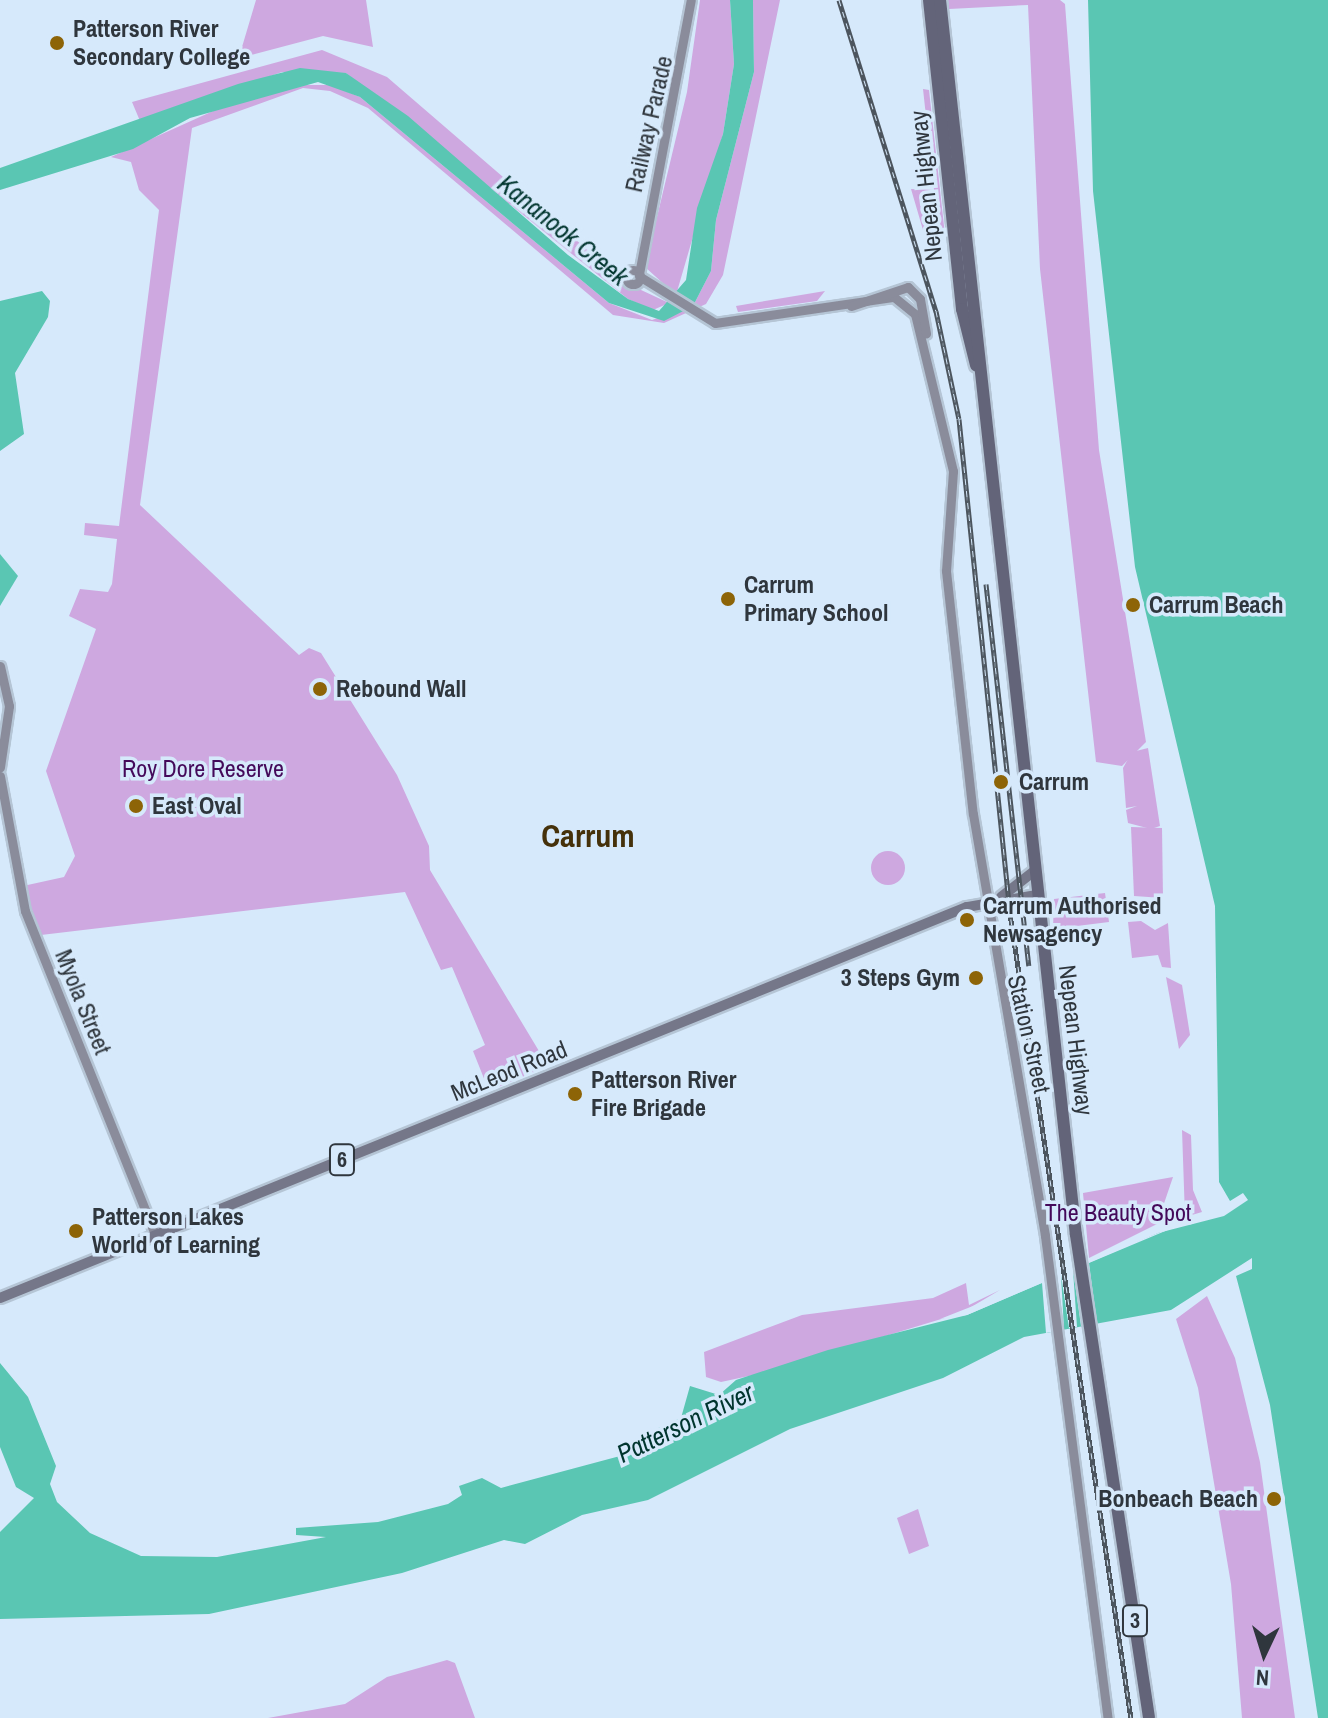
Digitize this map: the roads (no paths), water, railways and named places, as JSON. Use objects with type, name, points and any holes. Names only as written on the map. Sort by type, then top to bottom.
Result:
[{"type":"highway","name":"Nepean Highway","points":[[929,0],[976,365],[1079,1253],[1149,1718]]},
{"type":"highway","name":"Nepean Highway","points":[[940,0],[964,272]]},
{"type":"main road","points":[[999,899],[1033,872]]},
{"type":"main road","name":"McLeod Road","points":[[0,1298],[984,902],[1036,895]]},
{"type":"street","name":"Railway Parade","points":[[691,0],[635,276],[692,313],[719,323],[844,309]]},
{"type":"street","name":"Station Street","points":[[844,309],[895,287],[909,288],[921,303],[928,358],[953,471],[946,571],[984,902],[1049,1262],[1108,1718]]},
{"type":"street","name":"Station Street","points":[[844,309],[904,299],[928,358]]},
{"type":"street","points":[[0,666],[9,706],[0,767]]},
{"type":"street","name":"Myola Street","points":[[0,776],[25,911],[155,1235]]},
{"type":"water","points":[[730,0],[753,0],[754,72],[716,220],[711,271],[693,306],[664,321],[609,303],[360,97],[318,82],[190,118],[133,149],[0,190],[0,168],[238,84],[300,68],[346,73],[408,116],[568,255],[628,299],[659,311],[686,280],[697,208],[723,134],[734,64]]},
{"type":"water","name":"Patterson River","points":[[1088,0],[1328,0],[1328,1718],[1318,1718],[1270,1405],[1236,1276],[1252,1269],[1252,1258],[1171,1310],[1024,1337],[943,1378],[790,1429],[648,1500],[582,1515],[525,1544],[504,1540],[402,1573],[209,1614],[0,1619],[0,1532],[34,1498],[16,1487],[0,1447],[0,1363],[28,1397],[56,1466],[50,1484],[57,1502],[90,1533],[141,1556],[217,1557],[326,1537],[296,1535],[296,1528],[378,1522],[448,1504],[462,1495],[459,1486],[482,1478],[501,1488],[635,1452],[633,1444],[646,1444],[656,1429],[681,1418],[690,1386],[719,1395],[736,1380],[828,1350],[967,1315],[1158,1233],[1224,1216],[1248,1200],[1243,1193],[1230,1201],[1219,1182],[1215,906],[1135,567],[1093,191]]},
{"type":"water","points":[[42,291],[50,301],[48,317],[15,373],[24,434],[0,451],[0,301]]},
{"type":"water","points":[[0,554],[18,576],[0,606]]},
{"type":"railway","points":[[839,0],[936,311],[959,419],[1009,907],[1131,1718]]},
{"type":"railway","points":[[986,584],[1029,966]]},
{"type":"place","name":"Patterson River Secondary College","points":[[57,43]]},
{"type":"place","name":"Carrum Primary School","points":[[728,599]]},
{"type":"place","name":"Carrum Beach","points":[[1133,605]]},
{"type":"place","name":"Rebound Wall","points":[[320,689]]},
{"type":"place","name":"Carrum","points":[[1001,782]]},
{"type":"place","name":"East Oval","points":[[136,806]]},
{"type":"place","name":"Carrum Authorised Newsagency","points":[[967,920]]},
{"type":"place","name":"3 Steps Gym","points":[[976,978]]},
{"type":"place","name":"Patterson River Fire Brigade","points":[[575,1094]]},
{"type":"place","name":"Patterson Lakes World of Learning","points":[[76,1231]]},
{"type":"place","name":"Bonbeach Beach","points":[[1274,1499]]},
{"type":"district","name":"Carrum","points":[[588,836]]},
{"type":"water label","name":"Kananook Creek","points":[[563,230]]},
{"type":"park label","name":"Roy Dore Reserve","points":[[203,769]]},
{"type":"park label","name":"The Beauty Spot","points":[[1118,1213]]}]
